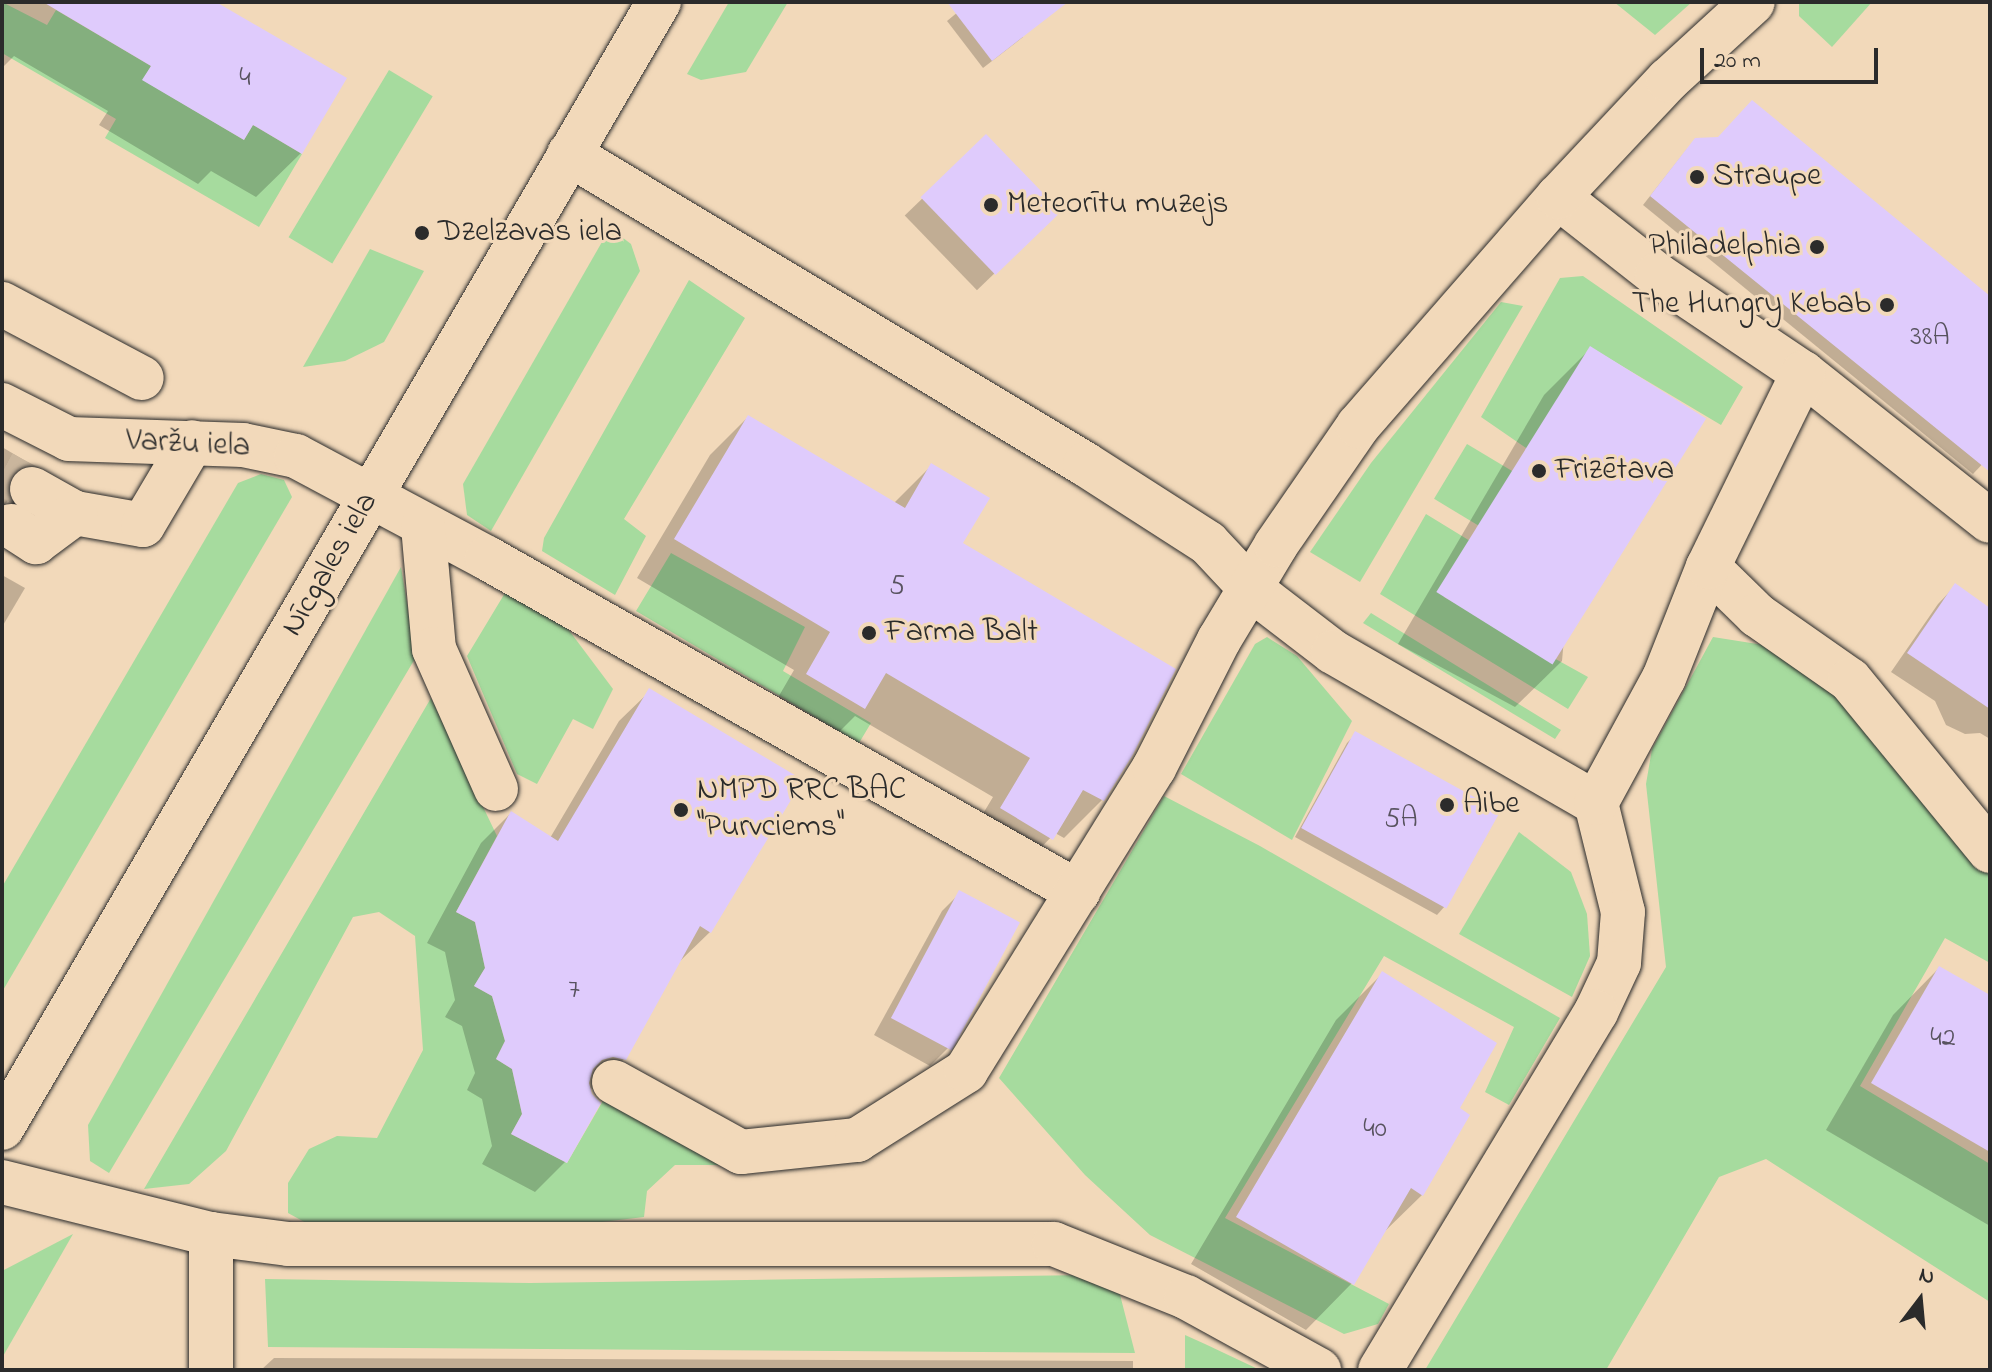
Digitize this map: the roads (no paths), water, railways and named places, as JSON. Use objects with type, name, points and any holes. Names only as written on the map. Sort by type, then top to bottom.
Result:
[{"type":"street","name":"Nīcgales iela","points":[[2,1128],[659,2]]},
{"type":"street","points":[[614,1082],[741,1152],[857,1140],[966,1071],[1154,768],[1219,640],[1276,545],[1358,426],[1558,197],[1668,80],[1753,2]]},
{"type":"street","points":[[569,154],[1072,456],[1208,543],[1251,589],[1333,652],[1596,803]]},
{"type":"street","points":[[1558,197],[1657,275],[1803,373],[1990,521]]},
{"type":"street","points":[[2,304],[142,378]]},
{"type":"street","points":[[1380,1370],[1596,1012],[1619,963],[1623,912],[1596,803],[1664,678],[1708,567],[1803,373]]},
{"type":"street","name":"Varžu iela","points":[[2,405],[69,439],[243,445],[296,456],[514,573],[1078,892]]},
{"type":"street","points":[[21,507],[143,525],[192,442]]},
{"type":"street","points":[[423,526],[434,649],[496,789]]},
{"type":"street","points":[[1708,567],[1757,615],[1850,680],[1990,851]]},
{"type":"street","points":[[2,1182],[211,1234],[303,1244],[1054,1244],[1186,1297],[1319,1370]]},
{"type":"street","points":[[211,1234],[211,1370]]},
{"type":"tunnel","points":[[2,473],[32,489]]},
{"type":"place","name":"Straupe","points":[[1697,177]]},
{"type":"place","name":"Meteorītu muzejs","points":[[991,205]]},
{"type":"place","name":"Dzelzavas iela","points":[[422,233]]},
{"type":"place","name":"Philadelphia","points":[[1817,247]]},
{"type":"place","name":"The Hungry Kebab","points":[[1887,305]]},
{"type":"place","name":"Frizētava","points":[[1539,471]]},
{"type":"place","name":"Farma Balt","points":[[869,633]]},
{"type":"place","name":"Aibe","points":[[1447,805]]},
{"type":"place","name":"NMPD RRC BAC \"Purvciems\"","points":[[681,810]]}]
